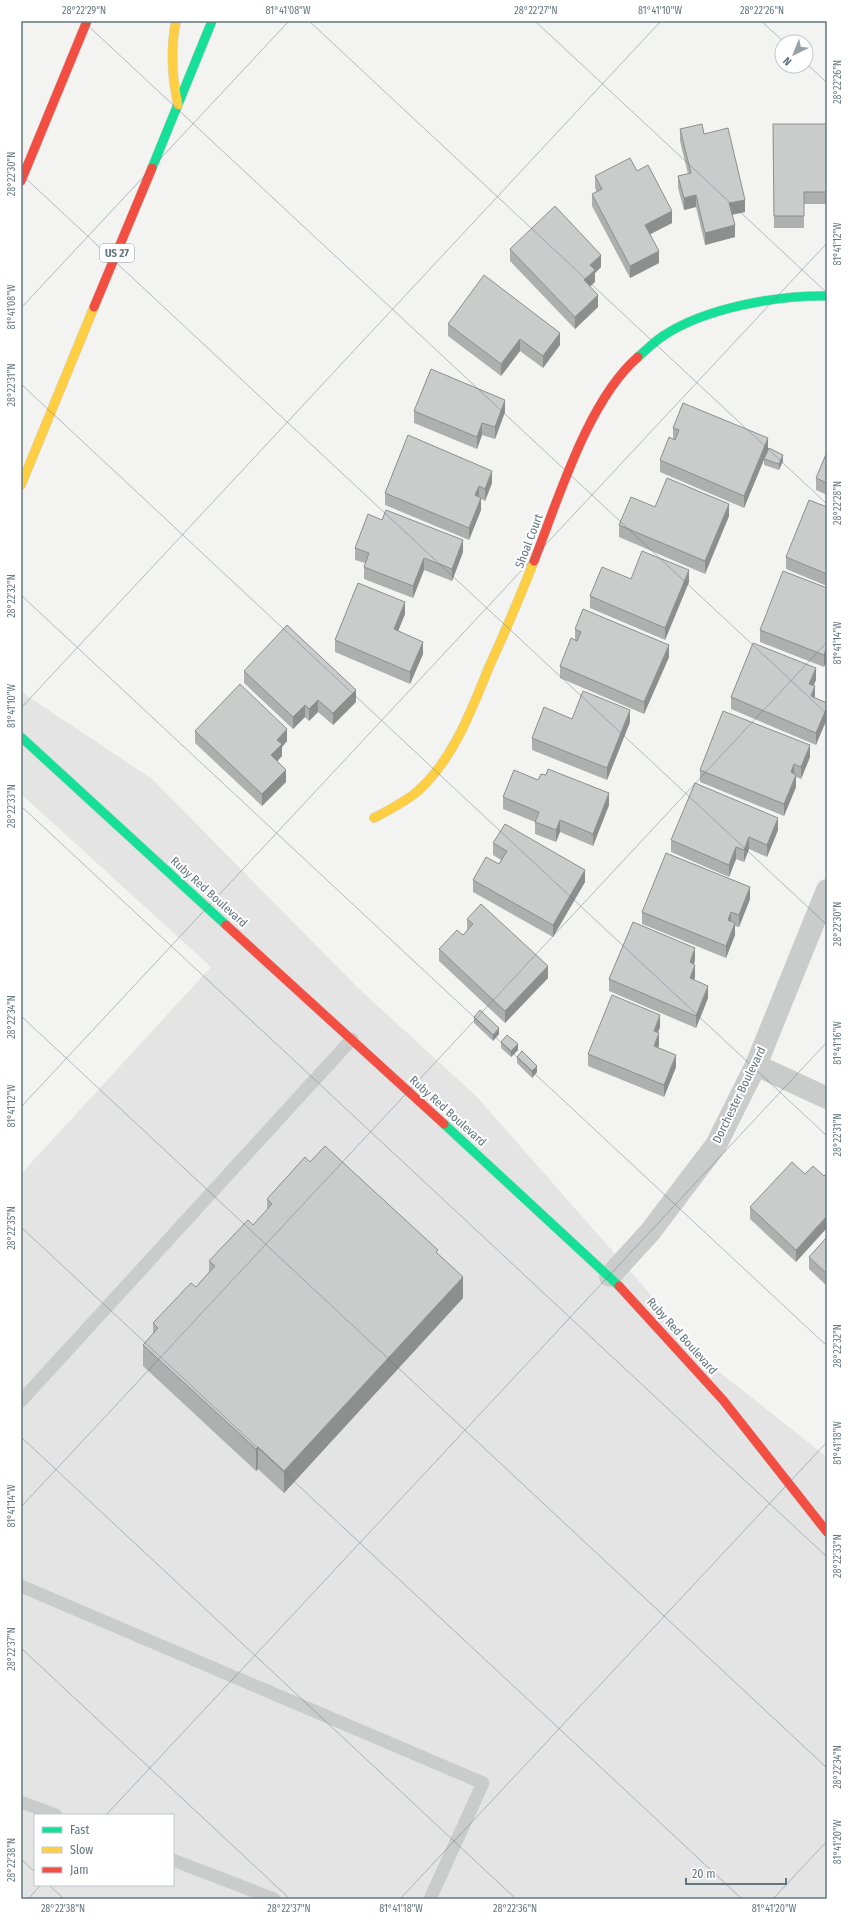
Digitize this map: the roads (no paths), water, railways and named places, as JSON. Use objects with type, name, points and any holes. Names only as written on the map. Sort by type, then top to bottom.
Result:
[{"type":"main road","points":[[21,181],[87,21]]},
{"type":"main road","points":[[176,21],[171,58],[172,83],[178,105]]},
{"type":"main road","name":"US 27","points":[[21,485],[212,21]]},
{"type":"main road","name":"Shoal Court","points":[[374,818],[418,791],[443,762],[463,729],[533,565],[579,445],[601,403],[631,362],[656,340],[687,323],[738,306],[781,297],[827,296]]},
{"type":"main road","name":"Ruby Red Boulevard","points":[[21,737],[610,1276],[723,1400],[827,1532]]},
{"type":"street","name":"Dorchester Boulevard","points":[[610,1276],[650,1232],[716,1145],[756,1065],[827,890]]},
{"type":"street","points":[[756,1065],[827,1098]]},
{"type":"lane","points":[[21,1401],[352,1039]]},
{"type":"lane","points":[[21,1586],[483,1782],[430,1899]]},
{"type":"lane","points":[[21,1802],[53,1814]]},
{"type":"lane","points":[[174,1860],[245,1894],[274,1899]]}]
